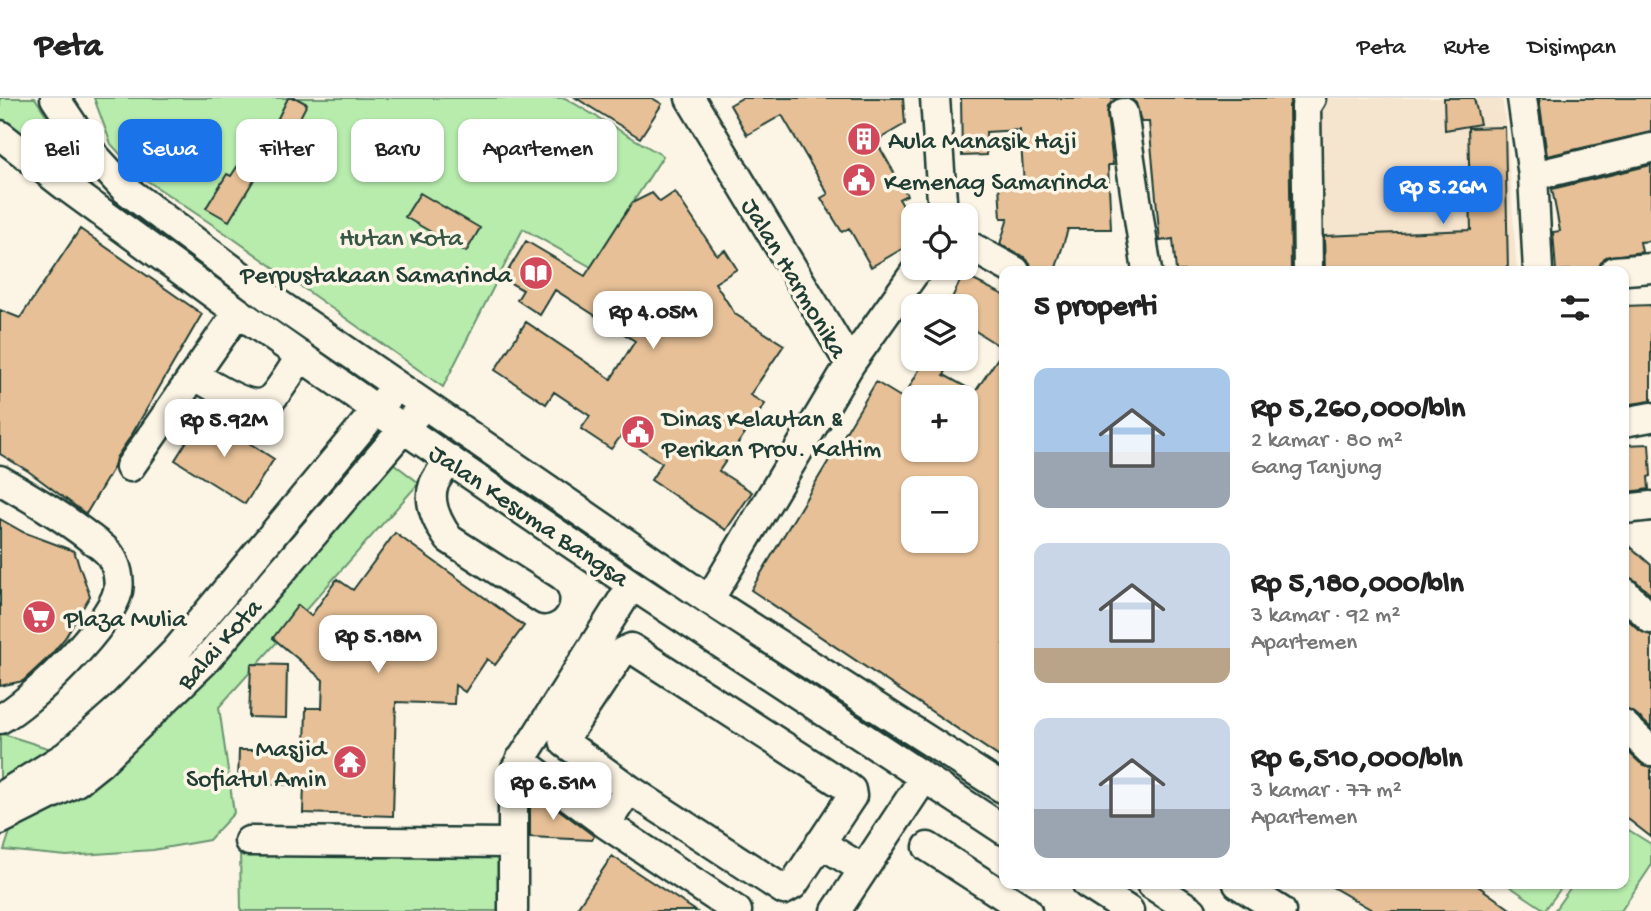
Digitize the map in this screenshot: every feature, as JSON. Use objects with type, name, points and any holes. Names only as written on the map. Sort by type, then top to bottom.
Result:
[{"type":"street","name":"Jalan Kesuma Bangsa","points":[[55,98],[70,119]]},
{"type":"street","points":[[68,98],[76,119]]},
{"type":"street","name":"Jalan Harmonika","points":[[690,98],[850,364],[709,600]]},
{"type":"street","points":[[935,98],[942,203]]},
{"type":"street","points":[[1308,266],[1306,106],[1311,98]]},
{"type":"street","points":[[1522,98],[1533,176],[1538,266]]},
{"type":"street","points":[[1123,113],[1146,266]]},
{"type":"street","name":"Jalan Kesuma Bangsa","points":[[0,135],[21,151]]},
{"type":"street","points":[[1533,176],[1651,148]]},
{"type":"street","points":[[0,151],[21,159]]},
{"type":"street","name":"Jalan Kesuma Bangsa","points":[[104,164],[125,189],[274,301],[709,600],[999,786]]},
{"type":"street","name":"Jalan Kesuma Bangsa","points":[[60,182],[404,429],[632,585],[999,827]]},
{"type":"street","points":[[978,251],[1006,266]]},
{"type":"street","points":[[1629,270],[1651,268]]},
{"type":"street","points":[[850,364],[910,280]]},
{"type":"street","points":[[131,467],[238,312]]},
{"type":"street","points":[[195,376],[235,398],[251,404],[265,403],[274,395],[301,356]]},
{"type":"street","name":"Balai Kota","points":[[0,797],[66,756],[152,677],[379,410],[397,384]]},
{"type":"street","name":"Balai Kota","points":[[0,820],[76,782],[171,696],[204,662],[424,403]]},
{"type":"street","points":[[1629,421],[1651,417]]},
{"type":"street","points":[[450,460],[434,483],[436,519],[441,528],[449,539],[544,600]]},
{"type":"street","points":[[0,480],[66,520],[108,552],[117,572],[118,582],[115,597],[96,628],[76,653],[21,706],[0,719]]},
{"type":"street","points":[[1629,508],[1651,506]]},
{"type":"street","points":[[513,911],[513,780],[520,760],[599,662],[626,649],[635,649],[847,787],[852,796],[793,885],[784,890],[629,789],[565,743],[564,739],[599,662],[632,585]]},
{"type":"street","points":[[1629,597],[1651,620]]},
{"type":"street","points":[[1629,730],[1651,751]]},
{"type":"street","points":[[520,760],[606,824],[737,911]]},
{"type":"street","points":[[835,911],[923,778]]},
{"type":"street","points":[[606,824],[629,789]]},
{"type":"street","points":[[249,841],[513,844]]},
{"type":"street","points":[[820,843],[863,869]]},
{"type":"street","points":[[928,847],[1027,911]]},
{"type":"street","points":[[699,886],[723,851]]},
{"type":"street","points":[[1099,889],[1123,899]]},
{"type":"street","points":[[1165,889],[1192,911]]},
{"type":"street","points":[[1246,889],[1281,911]]},
{"type":"shaded area","points":[[1254,98],[1502,98],[1507,130],[1517,266],[1256,266],[1251,186]]},
{"type":"green space","points":[[0,98],[35,98],[49,119],[21,119],[21,143],[0,130]]},
{"type":"green space","name":"Hutan Kota","points":[[94,98],[565,98],[600,119],[458,119],[458,182],[617,182],[617,129],[663,156],[591,267],[523,229],[443,387],[149,182],[222,182],[222,119],[118,119],[118,152],[111,144],[104,119]]},
{"type":"green space","points":[[389,460],[419,483],[219,707],[234,813],[209,840],[153,850],[67,856],[4,850],[13,823],[98,772]]},
{"type":"green space","points":[[0,733],[60,752],[0,781]]},
{"type":"green space","points":[[1629,830],[1651,844],[1651,866],[1621,911],[1554,911],[1569,889],[1629,889]]},
{"type":"green space","points":[[240,851],[503,856],[503,911],[241,911]]},
{"type":"green space","points":[[1514,889],[1560,889],[1545,910]]},
{"type":"building","points":[[288,98],[296,98],[307,104],[299,119],[278,119]]},
{"type":"building","points":[[576,98],[652,98],[662,104],[640,138],[617,124],[617,119],[610,119]]},
{"type":"building","name":"Kemenag Samarinda","points":[[742,98],[903,98],[905,124],[876,141],[907,195],[899,199],[901,203],[901,250],[871,267],[849,228],[842,232],[821,198],[828,194],[782,115],[747,135],[730,105]]},
{"type":"building","points":[[961,98],[1117,98],[1108,106],[1107,115],[1113,165],[1108,165],[1111,229],[1068,229],[1057,266],[1031,266],[1024,257],[1000,244],[1008,218],[1001,218],[999,185],[1024,184],[1020,130],[986,132],[987,155],[962,156]]},
{"type":"building","points":[[1130,98],[1292,98],[1289,106],[1291,266],[1176,266],[1173,239],[1160,241],[1149,122],[1141,122],[1136,103]]},
{"type":"building","points":[[1444,98],[1474,98],[1480,124],[1445,130]]},
{"type":"building","points":[[1539,98],[1651,98],[1651,132],[1547,156]]},
{"type":"building","points":[[1505,127],[1508,266],[1325,266],[1324,236],[1471,230],[1468,128]]},
{"type":"building","points":[[1651,165],[1651,241],[1640,242],[1642,252],[1605,257],[1600,266],[1556,266],[1553,232],[1560,231],[1552,189]]},
{"type":"building","points":[[236,168],[236,182],[253,182],[229,221],[206,208],[227,174],[231,176]]},
{"type":"building","points":[[675,192],[717,255],[725,250],[737,269],[715,283],[735,314],[784,345],[750,395],[765,404],[719,471],[752,492],[726,530],[651,480],[662,463],[621,436],[611,449],[581,429],[590,416],[554,392],[546,404],[495,370],[526,322],[611,379],[635,341],[555,290],[540,315],[517,300],[523,290],[503,279],[526,241],[585,276],[632,203],[652,193],[660,202]]},
{"type":"building","points":[[420,193],[480,228],[466,252],[405,217]]},
{"type":"building","points":[[80,229],[202,314],[116,458],[114,467],[86,514],[0,454],[0,310],[20,318]]},
{"type":"building","points":[[961,280],[973,280],[999,293],[999,346],[978,333],[978,294],[954,294]]},
{"type":"building","points":[[1651,305],[1651,401],[1629,404],[1629,306]]},
{"type":"building","points":[[999,356],[999,757],[751,590],[876,382],[901,397],[901,462],[978,462],[978,388]]},
{"type":"building","points":[[918,371],[946,371],[944,375],[962,385],[911,385]]},
{"type":"building","points":[[204,414],[274,459],[245,504],[175,460]]},
{"type":"building","points":[[1649,444],[1649,489],[1629,492],[1629,445]]},
{"type":"building","name":"Plaza Mulia","points":[[0,519],[23,532],[74,551],[90,596],[65,638],[50,656],[23,681],[0,686]]},
{"type":"building","points":[[395,533],[524,626],[495,665],[487,659],[465,692],[455,685],[454,704],[396,702],[393,816],[303,813],[304,785],[238,784],[239,750],[305,750],[306,708],[322,708],[323,680],[273,638],[298,605],[311,616],[337,579],[353,590]]},
{"type":"building","points":[[1629,545],[1651,565],[1651,595],[1629,578]]},
{"type":"building","points":[[1629,621],[1640,631],[1651,635],[1651,728],[1629,711]]},
{"type":"building","points":[[251,664],[287,665],[286,718],[249,717]]},
{"type":"building","points":[[1629,753],[1640,763],[1651,767],[1651,837],[1629,820]]},
{"type":"building","points":[[530,788],[594,836],[592,840],[530,837]]},
{"type":"building","points":[[612,856],[696,911],[575,911]]},
{"type":"building","points":[[1336,889],[1482,889],[1513,911],[1374,911]]},
{"type":"place","name":"Aula Manasik Haji","points":[[864,139]]},
{"type":"place","name":"Kemenag Samarinda","points":[[859,180]]},
{"type":"place","name":"Perpustakaan Samarinda","points":[[536,273]]},
{"type":"place","name":"Dinas Kelautan & Perikan Prov. Kaltim","points":[[638,432]]},
{"type":"place","name":"Plaza Mulia","points":[[39,617]]},
{"type":"place","name":"Masjid Sofiatul Amin","points":[[350,762]]}]
